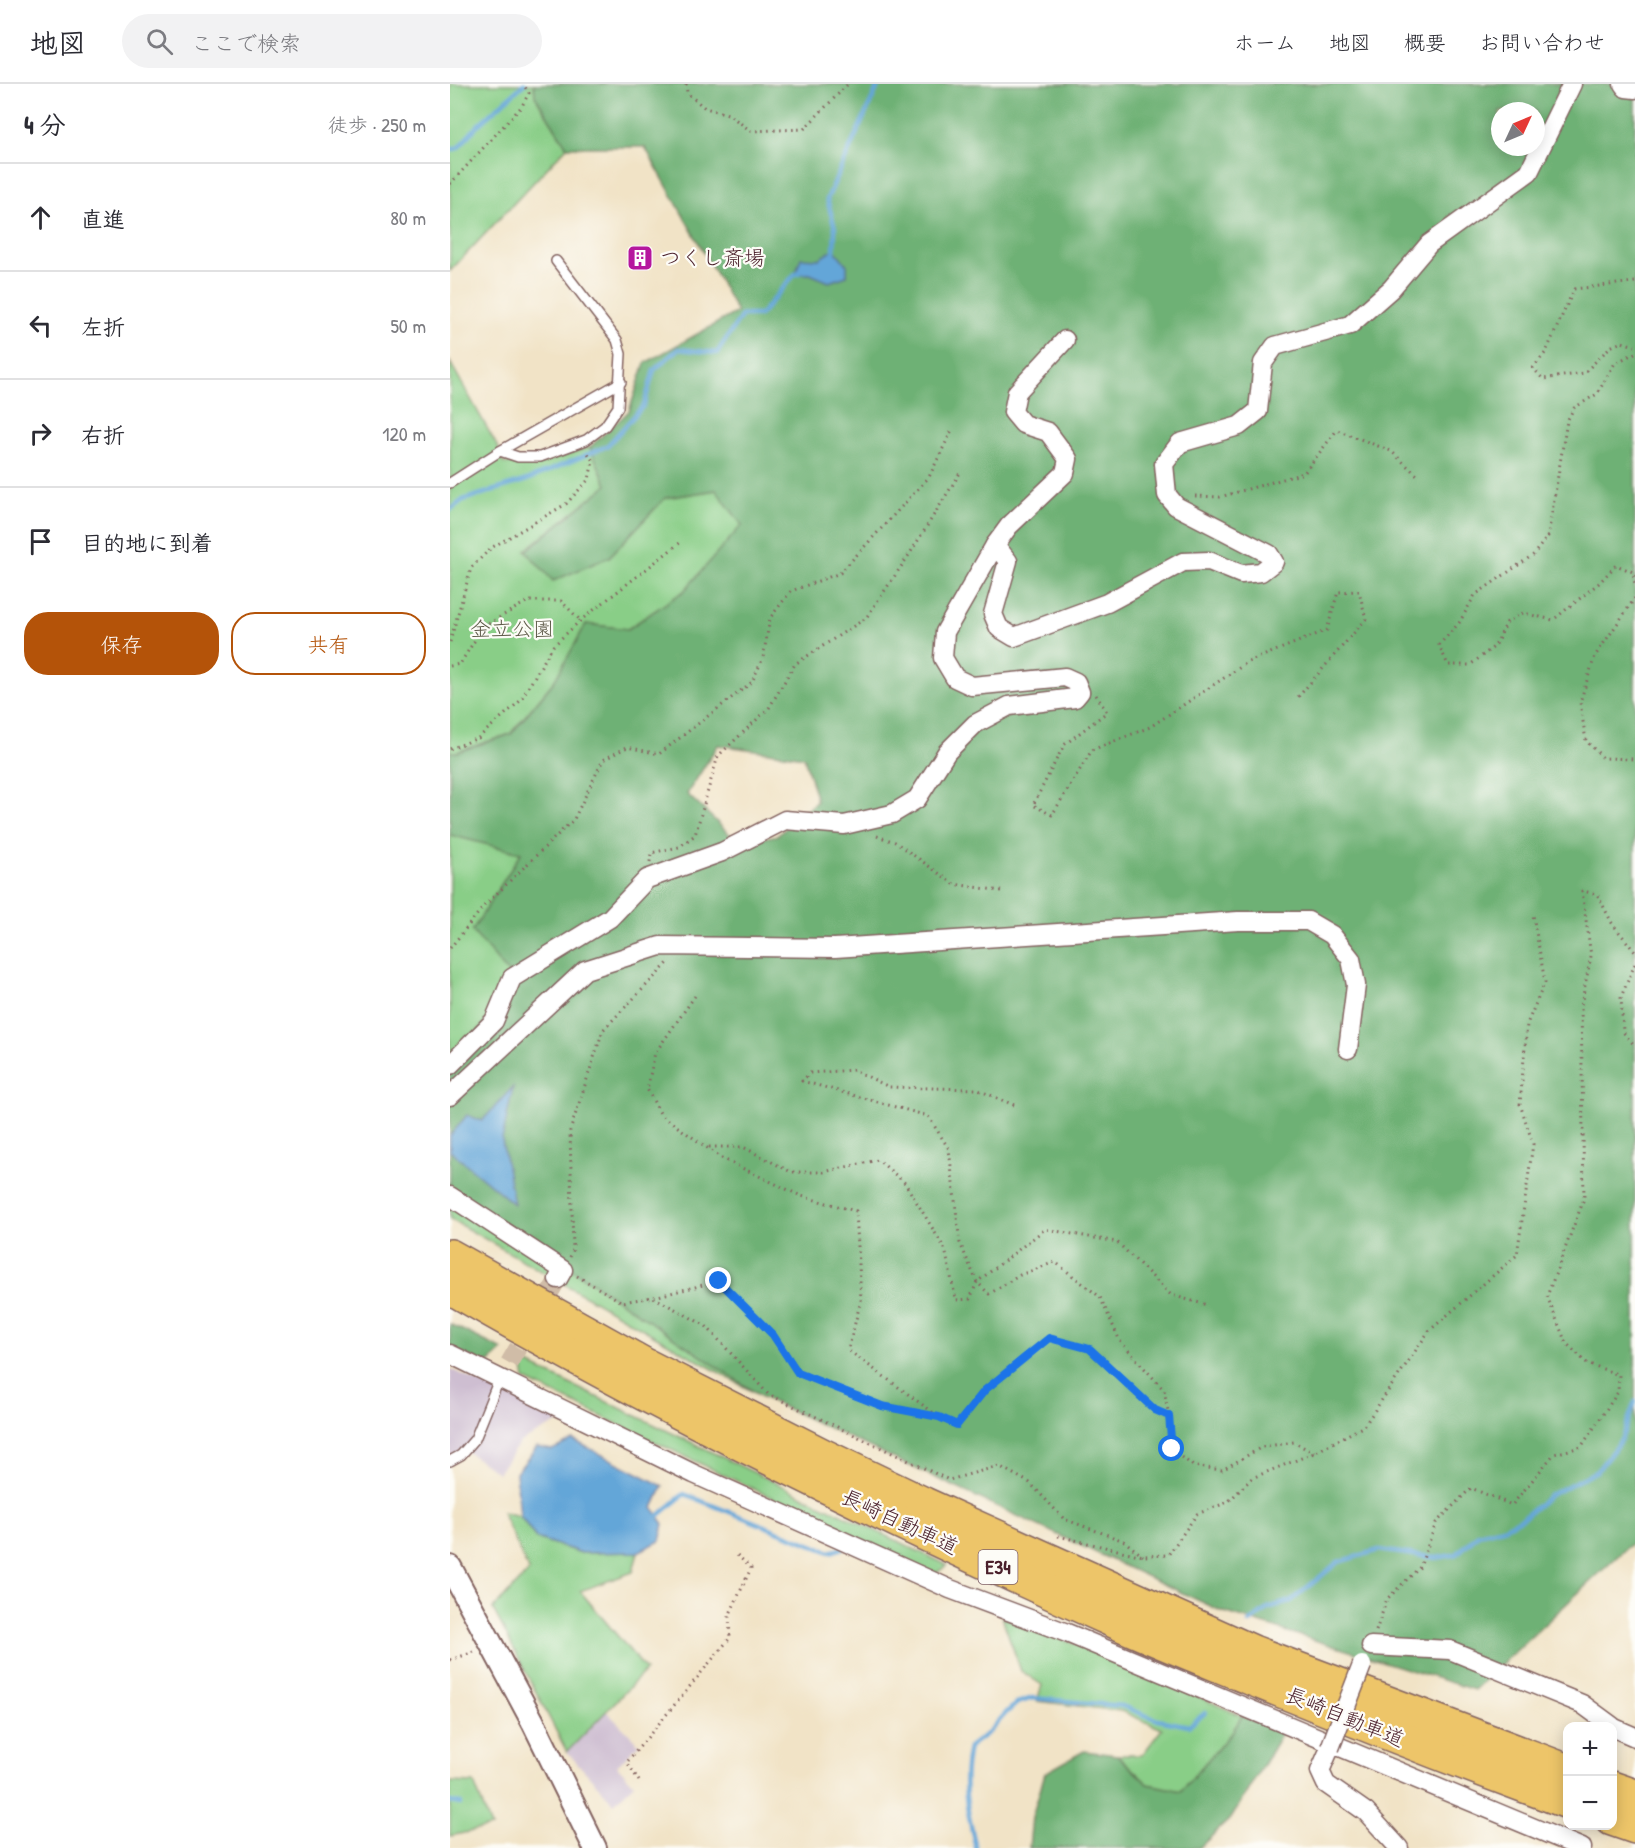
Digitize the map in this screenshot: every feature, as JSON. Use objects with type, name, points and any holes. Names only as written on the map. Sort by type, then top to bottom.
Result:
[{"type":"highway","points":[[450,1237],[643,1364]]},
{"type":"highway","name":"長崎自動車道","points":[[450,1256],[643,1364],[924,1504],[1253,1652],[1563,1769]]},
{"type":"highway","name":"長崎自動車道","points":[[450,1287],[555,1347],[720,1435],[815,1482],[1126,1627],[1413,1744],[1563,1800]]},
{"type":"highway","points":[[450,1308],[707,1433],[815,1482]]},
{"type":"highway","points":[[1617,1790],[1635,1796]]},
{"type":"highway","points":[[1617,1821],[1635,1827]]},
{"type":"street","points":[[995,545],[1008,561],[993,614],[999,628],[1014,637],[1107,603],[1183,562],[1209,561],[1241,574],[1261,572],[1274,562],[1269,554],[1176,506],[1167,495],[1164,464],[1180,442],[1239,426],[1258,411],[1263,363],[1275,346],[1350,325],[1391,289],[1429,244],[1529,172],[1572,84]]},
{"type":"street","points":[[1623,84],[1626,88],[1635,89]]},
{"type":"street","points":[[450,1065],[494,1021],[512,978],[610,918],[647,879],[722,852],[786,820],[844,825],[892,814],[916,799],[947,752],[975,724],[1009,706],[1075,698],[1080,692],[1076,682],[1065,677],[972,686],[955,678],[943,658],[945,632],[995,545],[1009,526],[1065,473],[1068,459],[1048,432],[1023,424],[1013,412],[1017,392],[1065,340]]},
{"type":"street","points":[[450,1096],[585,970],[660,945],[835,948],[1238,921],[1308,921],[1332,935],[1351,959],[1356,985],[1348,1049]]},
{"type":"street","points":[[450,1196],[560,1275]]},
{"type":"street","points":[[450,1353],[505,1370],[694,1474],[950,1589],[1067,1633],[1582,1848]]},
{"type":"street","points":[[450,1567],[533,1722],[595,1848]]},
{"type":"street","points":[[1371,1646],[1450,1650],[1582,1704],[1605,1722]]},
{"type":"street","points":[[1362,1665],[1320,1771],[1326,1784],[1366,1812],[1399,1848]]},
{"type":"street","points":[[1617,1729],[1635,1737]]},
{"type":"lane","points":[[500,451],[518,457],[540,457],[586,440],[605,426],[618,407],[621,354],[617,340],[556,261]]},
{"type":"lane","points":[[450,483],[500,451],[621,382]]},
{"type":"lane","points":[[450,1461],[461,1455],[475,1439],[505,1370]]},
{"type":"path","points":[[450,184],[522,106],[529,93],[523,84]]},
{"type":"path","points":[[686,84],[687,93],[705,108],[728,114],[751,131],[804,129],[848,84]]},
{"type":"path","points":[[1635,282],[1575,289],[1546,352],[1533,368],[1543,379],[1584,373],[1610,347],[1622,342],[1635,346]]},
{"type":"path","points":[[1635,353],[1615,363],[1597,394],[1574,408],[1567,421],[1548,536],[1533,555],[1475,595],[1459,623],[1439,645],[1448,665],[1470,665],[1495,646],[1507,622],[1523,613],[1553,620],[1599,583],[1616,566],[1633,572],[1635,584]]},
{"type":"path","points":[[450,948],[485,905],[574,819],[603,760],[627,747],[659,754],[752,682],[764,658],[770,618],[791,591],[840,573],[929,477],[953,428]]},
{"type":"path","points":[[1167,495],[1220,497],[1304,473],[1337,430],[1391,451],[1417,475]]},
{"type":"path","points":[[450,642],[471,568],[492,548],[566,504],[589,479],[593,461],[586,448]]},
{"type":"path","points":[[647,879],[651,853],[679,847],[695,835],[718,756],[769,708],[795,664],[866,618],[909,555],[960,473]]},
{"type":"path","points":[[450,749],[478,738],[520,701],[553,646],[581,620],[681,542]]},
{"type":"path","points":[[1080,692],[1095,694],[1107,712],[1064,745],[1033,805],[1052,815],[1092,750],[1150,728],[1248,662],[1327,630],[1338,592],[1359,591],[1366,619],[1298,697]]},
{"type":"path","points":[[1635,598],[1595,656],[1580,702],[1586,741],[1603,758],[1635,759]]},
{"type":"path","points":[[450,666],[460,664],[483,627],[528,601],[561,601],[581,620]]},
{"type":"path","points":[[844,825],[895,842],[954,884],[1001,891]]},
{"type":"path","points":[[1371,1646],[1387,1599],[1420,1567],[1436,1523],[1471,1488],[1512,1505],[1554,1454],[1581,1447],[1618,1392],[1619,1375],[1587,1363],[1566,1343],[1547,1296],[1584,1199],[1581,1005],[1591,956],[1582,891],[1597,894],[1612,923],[1635,952]]},
{"type":"path","points":[[1058,1536],[1143,1556],[1168,1555],[1197,1514],[1228,1502],[1252,1478],[1314,1454],[1364,1426],[1429,1331],[1517,1255],[1533,1144],[1520,1104],[1527,1024],[1545,982],[1533,915]]},
{"type":"path","points":[[685,946],[603,1030],[570,1131],[573,1250],[560,1275],[582,1277],[622,1302],[719,1281],[773,1335],[798,1373],[882,1406],[939,1417]]},
{"type":"path","points":[[1635,964],[1621,997],[1623,1032],[1635,1046]]},
{"type":"path","points":[[695,996],[655,1053],[647,1089],[661,1116],[723,1159],[801,1196],[856,1211],[861,1300],[848,1350],[939,1417],[957,1425],[985,1390],[1049,1338],[1090,1349],[1155,1410],[1169,1416]]},
{"type":"path","points":[[1014,1105],[976,1089],[889,1087],[854,1070],[810,1073],[802,1081],[928,1116],[949,1149],[960,1243],[976,1282],[989,1294],[1020,1275],[1055,1262],[1100,1297],[1120,1341],[1164,1390],[1172,1449],[1193,1466],[1222,1470],[1262,1447],[1294,1442],[1314,1454]]},
{"type":"path","points":[[707,1147],[743,1147],[791,1172],[823,1172],[878,1160],[905,1183],[945,1249],[956,1300],[970,1299],[976,1282],[1045,1229],[1117,1242],[1171,1295],[1207,1305]]},
{"type":"path","points":[[653,1297],[706,1326],[768,1394],[949,1480],[999,1466],[1030,1483],[1064,1519],[1124,1541],[1143,1556]]},
{"type":"path","points":[[639,1781],[627,1762],[730,1638],[729,1616],[751,1568],[736,1554]]},
{"type":"path","points":[[450,1660],[493,1646]]},
{"type":"shaded area","points":[[450,1369],[563,1420],[520,1442],[498,1473],[463,1449],[450,1457]]},
{"type":"shaded area","points":[[606,1711],[639,1744],[617,1766],[634,1784],[614,1803],[567,1752]]},
{"type":"green space","points":[[450,84],[534,84],[535,96],[567,147],[450,271]]},
{"type":"green space","points":[[534,84],[1635,84],[1635,1540],[1474,1690],[1221,1611],[762,1397],[450,1187],[450,1070],[515,981],[472,931],[521,853],[450,835],[450,752],[457,752],[511,734],[555,680],[586,624],[628,629],[684,591],[742,525],[716,490],[665,498],[609,557],[553,581],[526,551],[607,485],[590,447],[629,411],[645,363],[737,312],[645,147],[567,147],[535,96]],"holes":[[[718,745],[804,757],[817,801],[778,835],[739,843],[687,794]]]},
{"type":"green space","name":"金立公園","points":[[450,362],[500,451],[503,463],[539,464],[590,447],[607,485],[526,550],[609,557],[665,498],[717,490],[743,525],[684,591],[627,629],[586,624],[555,680],[510,734],[457,752],[450,752]]},
{"type":"green space","points":[[450,835],[521,853],[473,931],[515,981],[450,1070]]},
{"type":"green space","points":[[450,1187],[762,1397],[450,1219]]},
{"type":"green space","points":[[450,1324],[503,1350],[487,1364],[450,1348]]},
{"type":"green space","points":[[522,1361],[947,1565],[934,1575],[525,1380]]},
{"type":"green space","points":[[502,1512],[520,1516],[536,1538],[581,1553],[638,1552],[633,1572],[580,1591],[646,1670],[567,1752],[493,1609],[529,1571]]},
{"type":"green space","points":[[1002,1617],[1111,1657],[1242,1716],[1233,1731],[1181,1791],[1148,1784],[1117,1755],[1142,1755],[1162,1729],[1121,1711],[1037,1701],[1042,1685],[1021,1671]]},
{"type":"green space","points":[[1242,1716],[1282,1733],[1232,1817],[1199,1848],[1029,1848],[1032,1817],[1045,1773],[1084,1751],[1117,1755],[1148,1784],[1181,1791],[1233,1731]]},
{"type":"green space","points":[[450,1782],[474,1783],[491,1827],[450,1836]]},
{"type":"water","points":[[834,249],[847,265],[847,276],[829,282],[810,274],[795,274],[801,258],[819,259]]},
{"type":"water","points":[[513,1087],[502,1140],[514,1204],[450,1151],[450,1136],[467,1115],[482,1121]]},
{"type":"water","points":[[573,1440],[663,1486],[653,1508],[664,1524],[660,1541],[638,1552],[582,1553],[536,1538],[520,1516],[516,1473],[537,1447],[552,1450]]},
{"type":"waterway","points":[[450,150],[458,148],[478,125],[524,84]]},
{"type":"waterway","points":[[834,252],[835,228],[827,199],[879,84]]},
{"type":"waterway","points":[[450,510],[463,500],[527,480],[607,446],[644,405],[654,370],[678,349],[717,353],[742,315],[760,315],[795,274],[799,273]]},
{"type":"waterway","points":[[1249,1623],[1268,1608],[1291,1601],[1338,1562],[1379,1550],[1437,1558],[1457,1554],[1478,1534],[1503,1528],[1523,1518],[1550,1495],[1597,1471],[1621,1440],[1635,1402]]},
{"type":"waterway","points":[[658,1516],[684,1494],[830,1552],[843,1548]]},
{"type":"waterway","points":[[976,1848],[965,1786],[969,1747],[989,1732],[1017,1703],[1033,1698],[1122,1706],[1158,1720],[1189,1726],[1205,1713]]},
{"type":"waterway","points":[[450,1802],[461,1804]]},
{"type":"tunnel","points":[[509,1363],[558,1279]]},
{"type":"place","name":"つくし斎場","points":[[640,258]]},
{"type":"route","points":[[719,1281],[773,1335],[798,1373],[882,1406],[939,1417],[957,1425],[985,1390],[1049,1338],[1090,1349],[1155,1410],[1169,1416],[1172,1449]]}]
